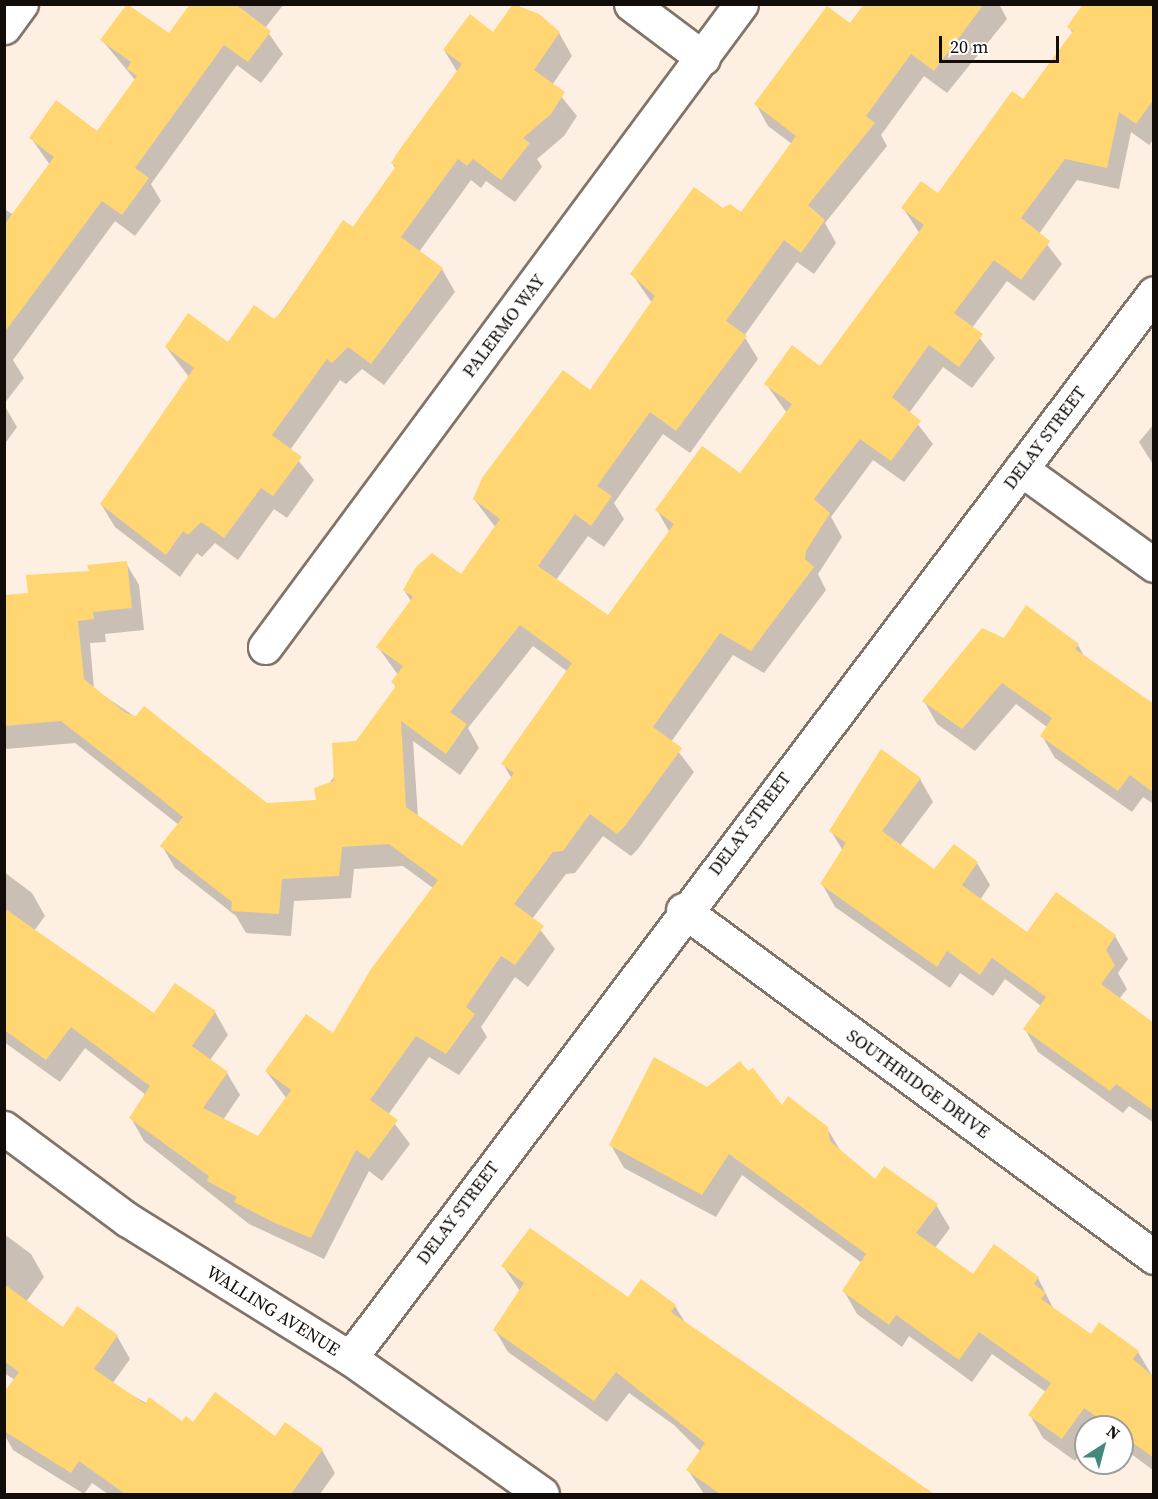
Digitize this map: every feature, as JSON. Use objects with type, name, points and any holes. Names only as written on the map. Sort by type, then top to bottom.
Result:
[{"type":"street","points":[[4,27],[21,4]]},
{"type":"street","points":[[631,4],[703,58]]},
{"type":"street","name":"PALERMO WAY","points":[[265,647],[741,4]]},
{"type":"street","name":"DELAY STREET","points":[[350,1358],[683,910],[1154,293]]},
{"type":"street","points":[[1021,469],[1154,565]]},
{"type":"street","name":"SOUTHRIDGE DRIVE","points":[[683,910],[1154,1257]]},
{"type":"street","name":"WALLING AVENUE","points":[[4,1128],[128,1220],[350,1358],[542,1494]]},
{"type":"building","points":[[127,4],[169,33],[190,4],[235,4],[271,31],[248,62],[224,45],[135,168],[149,178],[122,215],[102,201],[4,333],[4,225],[54,157],[29,138],[56,100],[97,131],[137,76],[127,69],[131,62],[100,40]]},
{"type":"building","points":[[513,4],[539,14],[560,32],[534,70],[565,92],[551,114],[523,138],[530,143],[501,180],[473,159],[467,166],[458,159],[401,237],[443,268],[371,364],[348,347],[332,363],[327,359],[272,435],[302,457],[273,496],[261,488],[224,538],[201,522],[188,535],[183,531],[166,555],[100,504],[194,368],[165,347],[188,313],[228,342],[254,305],[274,319],[283,310],[343,220],[353,227],[396,166],[391,163],[400,149],[462,64],[443,50],[470,14],[493,32]]},
{"type":"building","points":[[864,4],[984,4],[934,71],[911,54],[866,116],[875,123],[808,205],[825,220],[801,253],[784,240],[726,321],[747,336],[676,431],[650,412],[597,486],[612,496],[591,526],[575,514],[538,566],[608,615],[674,524],[655,510],[702,446],[740,473],[792,404],[764,384],[792,345],[820,366],[924,225],[901,208],[921,181],[938,193],[1012,91],[1023,99],[1073,31],[1067,27],[1083,4],[1154,4],[1154,99],[1136,124],[1119,112],[1107,168],[1065,159],[1021,218],[1050,241],[1021,280],[994,260],[954,313],[983,334],[959,367],[929,345],[892,397],[921,421],[891,461],[860,439],[814,499],[830,513],[806,551],[805,559],[814,567],[751,651],[720,633],[653,727],[682,748],[625,826],[617,834],[590,814],[563,851],[553,852],[514,904],[544,926],[515,965],[501,956],[466,1007],[475,1014],[446,1054],[416,1036],[370,1100],[398,1120],[369,1159],[356,1150],[311,1238],[275,1223],[234,1202],[237,1197],[207,1181],[209,1176],[129,1118],[150,1086],[71,1027],[46,1060],[4,1030],[4,908],[154,1013],[175,983],[216,1011],[192,1046],[228,1072],[203,1108],[258,1136],[291,1090],[265,1071],[306,1014],[333,1033],[371,969],[438,880],[389,844],[342,847],[339,876],[282,879],[279,914],[231,911],[232,902],[160,846],[183,817],[61,721],[4,726],[4,595],[28,593],[26,575],[89,571],[87,565],[127,561],[132,608],[93,612],[94,619],[78,621],[84,679],[126,713],[136,716],[144,706],[267,803],[316,800],[314,788],[334,781],[332,743],[356,741],[396,686],[391,682],[403,666],[376,647],[413,597],[403,590],[416,567],[432,553],[461,574],[500,519],[473,499],[482,478],[563,370],[590,390],[655,296],[630,274],[694,187],[723,208],[730,204],[741,212],[796,136],[754,104],[827,6],[850,23]],"holes":[[[520,625],[572,663],[501,764],[514,773],[462,846],[406,807],[401,721],[446,754],[467,724],[450,712]]]},
{"type":"building","points":[[1026,605],[1079,644],[1075,649],[1154,704],[1154,793],[1130,775],[1118,791],[1040,736],[1052,718],[1002,683],[962,729],[922,701],[982,628],[1004,638]]},
{"type":"building","points":[[881,749],[921,778],[882,831],[934,869],[954,844],[978,862],[962,885],[1027,932],[1056,892],[1116,935],[1106,950],[1115,965],[1101,984],[1154,1023],[1154,1111],[1116,1084],[1110,1091],[1023,1029],[1046,997],[992,958],[980,975],[947,951],[937,967],[820,884],[846,843],[829,831]]},
{"type":"building","points":[[654,1057],[707,1087],[740,1061],[748,1071],[753,1068],[782,1105],[788,1096],[828,1127],[830,1141],[875,1179],[884,1166],[938,1204],[916,1233],[973,1274],[994,1244],[1039,1277],[1034,1284],[1046,1293],[1041,1299],[1091,1334],[1099,1322],[1139,1351],[1133,1359],[1154,1377],[1154,1458],[1134,1444],[1134,1415],[1094,1415],[1084,1408],[1079,1415],[1074,1415],[1074,1422],[1062,1439],[1028,1415],[1051,1383],[979,1332],[959,1360],[896,1315],[889,1325],[842,1291],[866,1254],[729,1154],[702,1195],[609,1145]]},
{"type":"building","points":[[530,1228],[628,1297],[641,1279],[676,1305],[671,1312],[934,1494],[720,1494],[686,1470],[705,1443],[616,1372],[594,1401],[493,1330],[524,1283],[501,1266]]},
{"type":"building","points":[[4,1284],[63,1327],[77,1306],[118,1335],[94,1369],[145,1404],[149,1397],[182,1421],[186,1416],[193,1422],[215,1392],[275,1436],[285,1422],[323,1449],[291,1494],[125,1494],[79,1461],[71,1473],[4,1431],[4,1392],[19,1372],[4,1361]]}]
